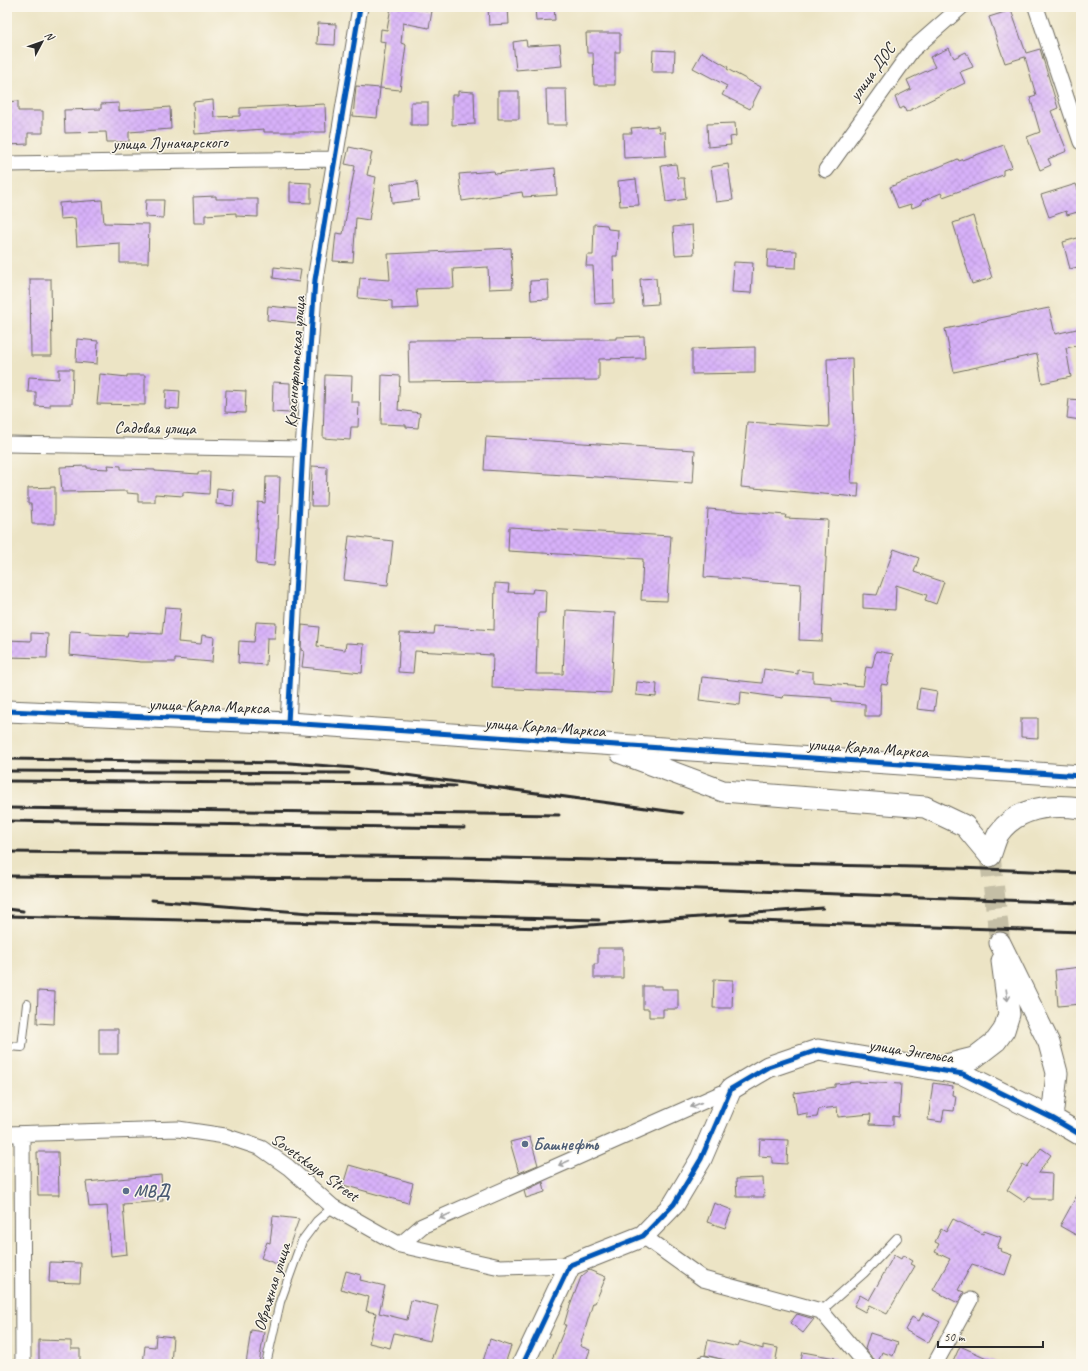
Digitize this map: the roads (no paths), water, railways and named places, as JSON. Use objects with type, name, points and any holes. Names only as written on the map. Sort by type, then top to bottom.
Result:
[{"type":"street","name":"Краснофлотская улица","points":[[288,723],[303,450],[315,280],[360,7]]},
{"type":"street","name":"улица ДОС","points":[[826,170],[912,50],[961,7]]},
{"type":"street","points":[[1036,7],[1081,142]]},
{"type":"street","name":"улица Луначарского","points":[[7,164],[334,159]]},
{"type":"street","name":"Садовая улица","points":[[7,444],[303,450]]},
{"type":"street","name":"улица Карла Маркса","points":[[7,711],[288,723],[599,745],[1081,776]]},
{"type":"street","points":[[599,745],[723,791],[925,807],[965,826],[990,856],[999,833],[1015,817],[1040,807],[1067,806],[1081,808]]},
{"type":"street","points":[[932,1069],[974,1058],[996,1040],[1004,1030],[1009,1014],[1000,943],[1049,1043],[1057,1073],[1052,1118]]},
{"type":"street","name":"улица Энгельса","points":[[731,1089],[768,1067],[818,1050],[962,1074],[1052,1118],[1081,1135]]},
{"type":"street","points":[[523,1364],[570,1265],[643,1236],[674,1204],[700,1159],[731,1089]]},
{"type":"street","points":[[400,1245],[422,1226],[731,1089]]},
{"type":"street","name":"Sovetskaya Street","points":[[7,1134],[178,1129],[225,1136],[261,1148],[288,1167],[333,1207],[400,1245],[500,1267],[570,1265]]},
{"type":"street","points":[[22,1134],[23,1364]]},
{"type":"street","points":[[643,1236],[703,1279],[821,1311],[866,1364]]},
{"type":"street","points":[[935,1364],[970,1300]]},
{"type":"lane","points":[[7,1046],[22,1047],[27,1004]]},
{"type":"lane","name":"Овражная улица","points":[[266,1364],[280,1302],[302,1241],[317,1221],[333,1207]]},
{"type":"lane","points":[[821,1311],[864,1273],[897,1238]]},
{"type":"lane","points":[[698,1364],[703,1360],[722,1364]]},
{"type":"tunnel","points":[[990,856],[1000,943]]},
{"type":"railway","points":[[7,759],[290,763],[355,768],[682,813]]},
{"type":"railway","points":[[7,771],[349,773]]},
{"type":"railway","points":[[7,781],[409,784],[455,786]]},
{"type":"railway","points":[[7,808],[559,815]]},
{"type":"railway","points":[[7,821],[464,828]]},
{"type":"railway","points":[[7,852],[456,857],[959,868],[1081,873]]},
{"type":"railway","points":[[7,876],[454,880],[1081,903]]},
{"type":"railway","points":[[152,900],[310,913],[599,920]]},
{"type":"railway","points":[[7,916],[548,928],[823,908]]},
{"type":"railway","points":[[7,909],[23,911]]},
{"type":"railway","points":[[731,920],[1081,932]]},
{"type":"place","name":"Башнефть","points":[[525,1144]]},
{"type":"place","name":"МВД","points":[[126,1191]]}]
